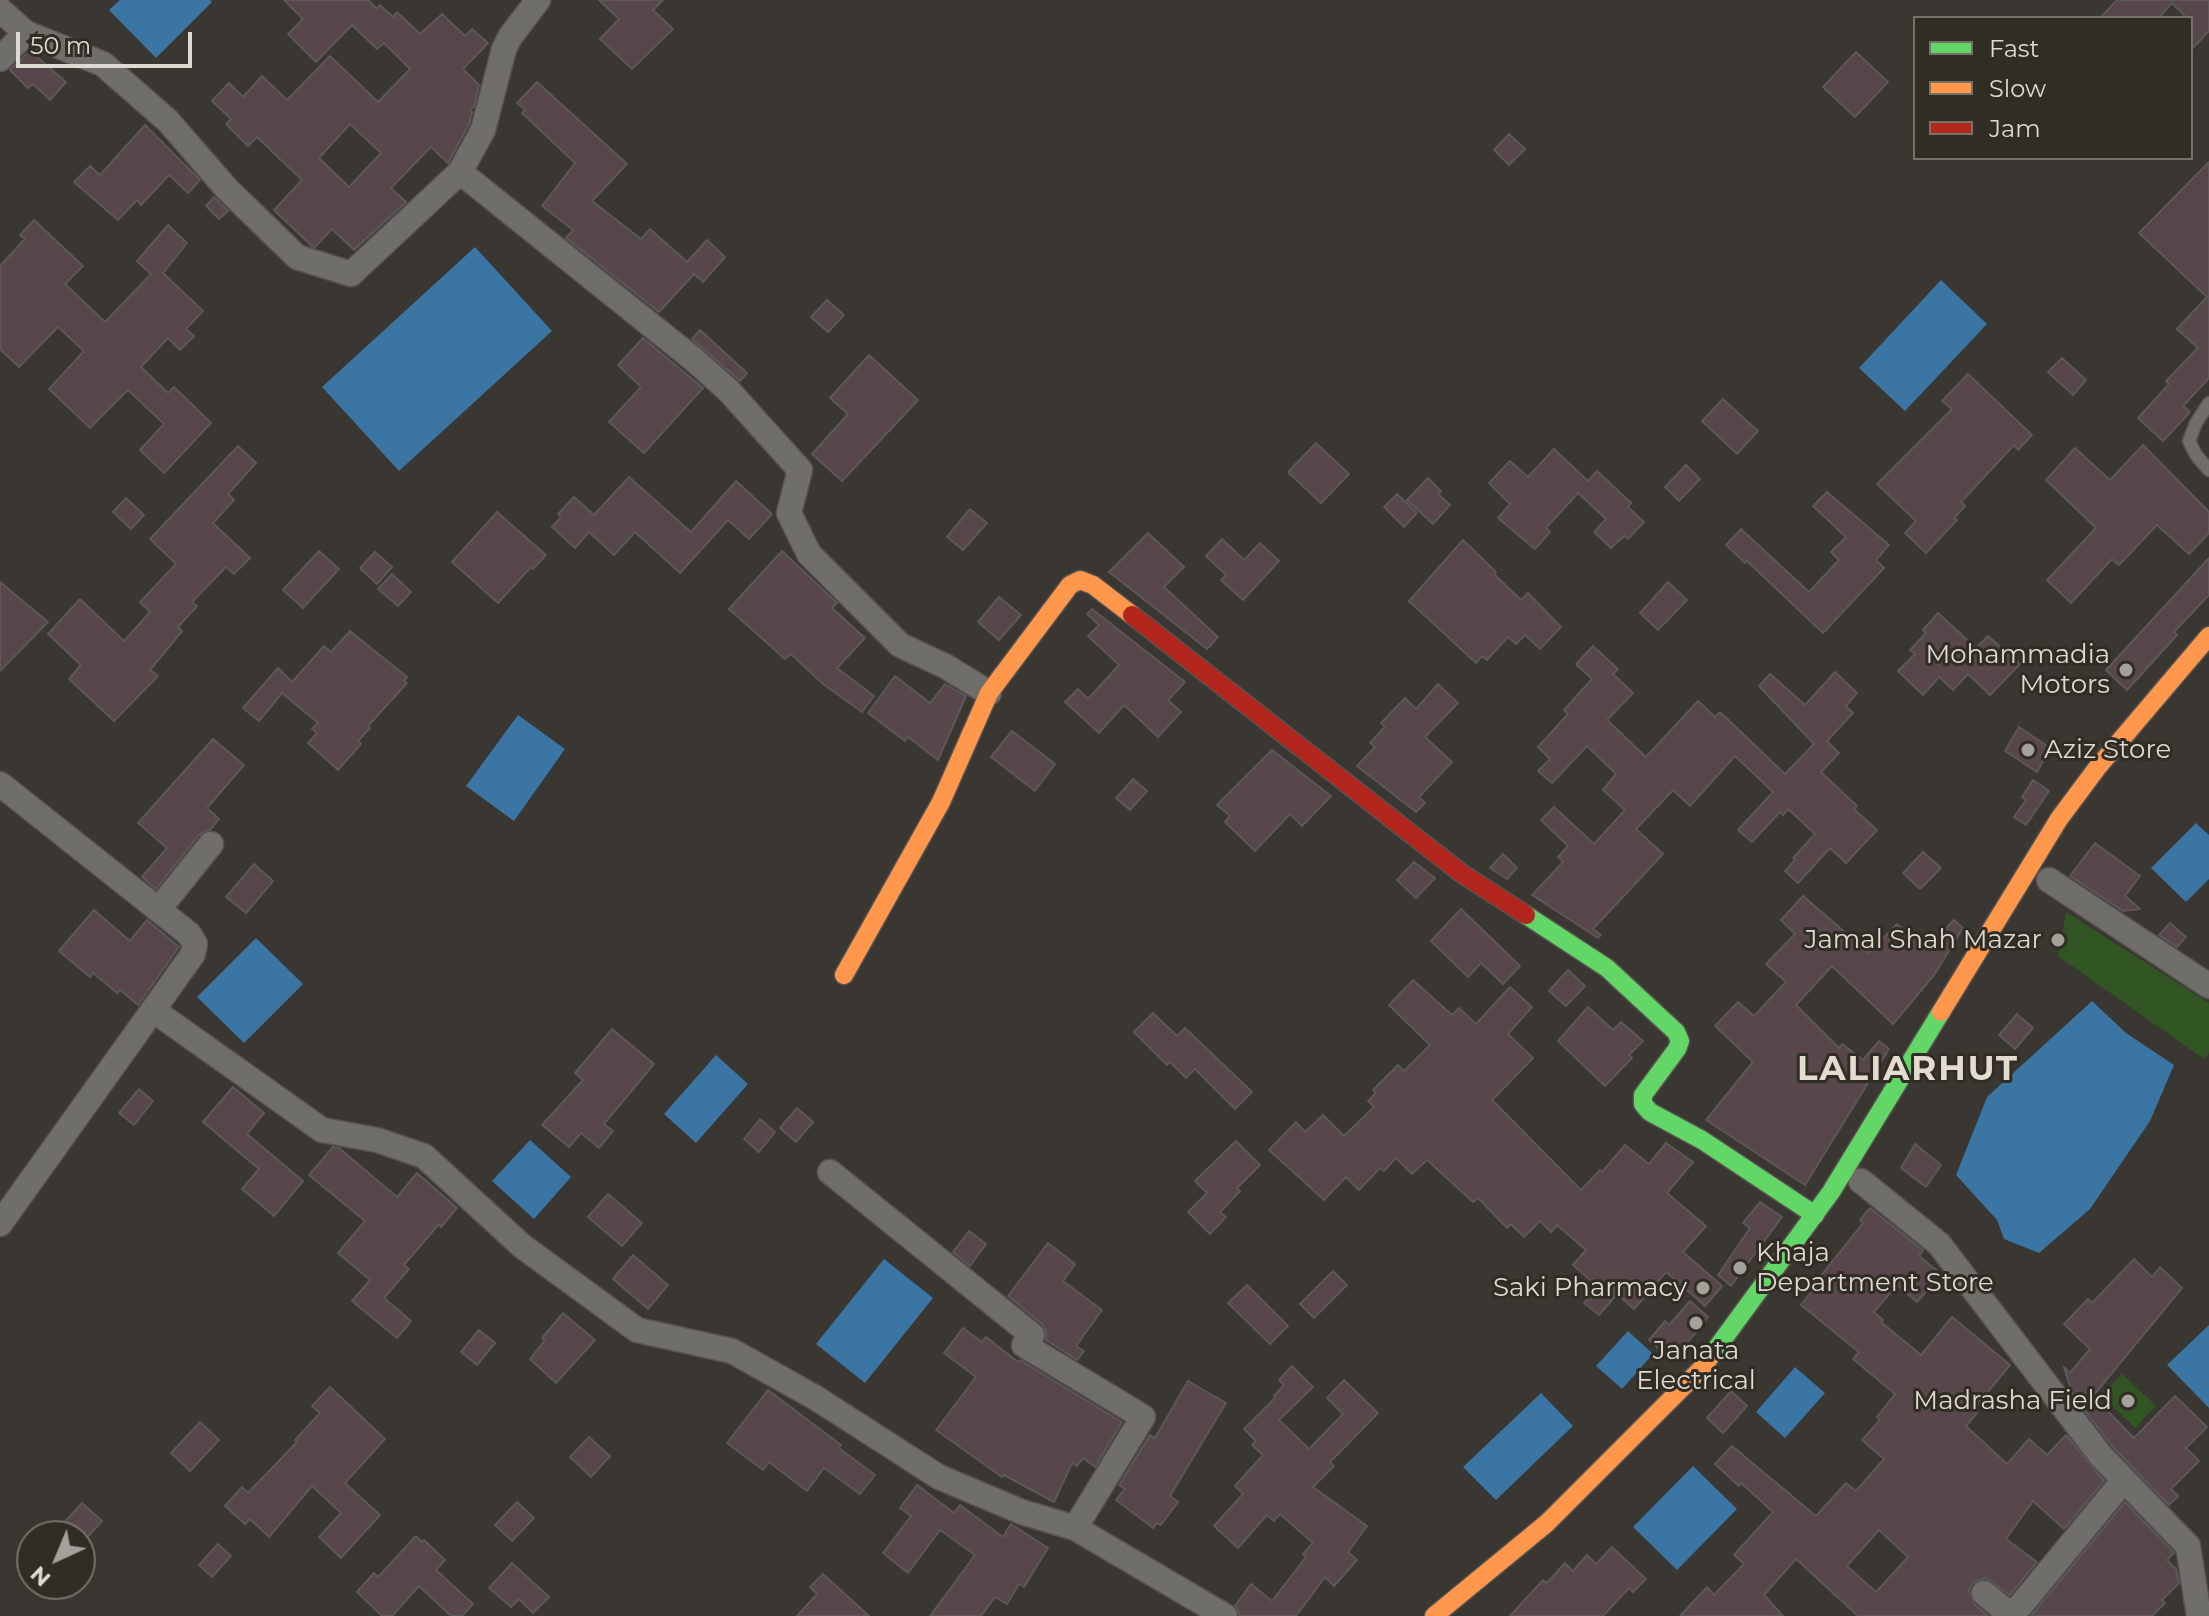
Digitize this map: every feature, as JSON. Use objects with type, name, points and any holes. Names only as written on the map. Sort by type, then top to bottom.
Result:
[{"type":"main road","points":[[844,975],[941,802],[989,693],[1070,585],[1080,580],[1093,585],[1461,873],[1607,968],[1676,1032],[1680,1041],[1643,1095],[1643,1104],[1650,1112],[1702,1140],[1815,1215]]},
{"type":"main road","points":[[1434,1616],[1547,1523],[1702,1368],[1831,1192],[2059,819],[2097,768],[2209,636]]},
{"type":"main road","points":[[1831,1192],[1858,1186]]},
{"type":"street","points":[[0,10],[26,33],[103,64],[168,121],[227,189],[297,257],[351,274],[460,172],[483,130],[504,49],[538,0]]},
{"type":"street","points":[[0,59],[26,33]]},
{"type":"street","points":[[460,172],[728,390],[800,470],[789,513],[809,554],[900,645],[945,666],[989,693]]},
{"type":"street","points":[[0,784],[189,934],[195,944],[193,954],[0,1224]]},
{"type":"street","points":[[158,910],[211,844]]},
{"type":"street","points":[[2049,880],[2209,986]]},
{"type":"street","points":[[153,1010],[322,1130],[377,1140],[424,1156],[522,1246],[637,1330],[732,1351],[816,1398],[939,1477],[1022,1512],[1075,1528],[1225,1616]]},
{"type":"street","points":[[830,1172],[1032,1335],[1024,1345],[1143,1417],[1075,1528]]},
{"type":"street","points":[[1858,1186],[1939,1244],[2101,1456],[2188,1546],[2199,1616]]},
{"type":"street","points":[[1984,1593],[2012,1616],[2124,1480]]},
{"type":"lane","points":[[2209,403],[2189,441],[2209,470]]},
{"type":"green space","points":[[2066,912],[2209,1003],[2209,1053],[2204,1059],[2058,956]]},
{"type":"green space","name":"Madrasha Field","points":[[2122,1374],[2156,1406],[2135,1428],[2101,1395]]},
{"type":"water","points":[[120,0],[212,2],[156,58],[109,10]]},
{"type":"water","points":[[475,247],[552,331],[399,471],[322,387]]},
{"type":"water","points":[[1941,280],[1987,324],[1905,411],[1859,368]]},
{"type":"water","points":[[518,715],[565,749],[514,821],[466,786]]},
{"type":"water","points":[[2196,823],[2209,835],[2209,879],[2186,902],[2151,868]]},
{"type":"water","points":[[256,938],[303,984],[244,1043],[197,997]]},
{"type":"water","points":[[2092,1001],[2126,1033],[2174,1065],[2150,1121],[2090,1209],[2039,1253],[2004,1239],[1997,1220],[1956,1175],[1987,1097]]},
{"type":"water","points":[[716,1055],[748,1084],[696,1143],[664,1114]]},
{"type":"water","points":[[530,1140],[571,1177],[534,1219],[492,1181]]},
{"type":"water","points":[[884,1259],[933,1298],[865,1383],[816,1344]]},
{"type":"water","points":[[2209,1325],[2209,1408],[2167,1365]]},
{"type":"water","points":[[1628,1331],[1653,1354],[1622,1389],[1596,1366]]},
{"type":"water","points":[[1795,1367],[1825,1393],[1785,1438],[1756,1412]]},
{"type":"water","points":[[1541,1393],[1573,1426],[1496,1500],[1463,1467]]},
{"type":"water","points":[[1693,1466],[1737,1509],[1677,1570],[1633,1527]]},
{"type":"building","points":[[284,0],[368,0],[377,9],[380,5],[393,17],[397,12],[420,34],[442,14],[465,36],[472,29],[488,43],[463,69],[479,85],[474,107],[470,110],[469,124],[448,163],[431,147],[391,188],[406,202],[354,250],[332,229],[315,247],[312,246],[274,210],[302,180],[257,137],[248,146],[226,124],[231,119],[212,101],[229,83],[243,97],[262,76],[287,100],[330,56],[378,102],[410,69],[384,43],[377,49],[352,25],[316,62],[288,34],[303,19]],"holes":[[[350,124],[381,153],[349,187],[319,158]]]},
{"type":"building","points":[[599,0],[663,0],[653,10],[673,29],[632,69],[600,39],[619,19]]},
{"type":"building","points":[[2117,0],[2209,0],[2209,31],[2193,48],[2193,16],[2185,16],[2172,3],[2160,16],[2102,16]]},
{"type":"building","points":[[30,51],[66,82],[50,100],[33,84],[28,88],[10,70]]},
{"type":"building","points":[[1856,52],[1888,82],[1855,117],[1823,87]]},
{"type":"building","points":[[537,82],[627,164],[592,201],[641,239],[650,229],[687,262],[707,240],[725,257],[703,282],[694,274],[659,312],[566,238],[573,230],[542,206],[575,163],[522,113],[525,110],[517,103]]},
{"type":"building","points":[[145,125],[200,180],[188,193],[169,175],[141,205],[137,200],[118,220],[74,182],[90,166],[100,175]]},
{"type":"building","points":[[1509,134],[1525,149],[1509,165],[1494,150]]},
{"type":"building","points":[[2209,162],[2209,378],[2183,406],[2190,412],[2163,441],[2138,418],[2169,384],[2166,381],[2198,348],[2177,329],[2207,297],[2139,233]]},
{"type":"building","points":[[214,197],[228,211],[219,219],[206,206]]},
{"type":"building","points":[[34,220],[83,266],[65,284],[105,322],[151,274],[137,261],[168,225],[187,243],[163,273],[203,311],[186,329],[194,336],[180,350],[168,338],[141,367],[168,393],[174,387],[211,423],[164,473],[140,450],[164,424],[128,390],[90,428],[49,389],[84,351],[58,327],[19,367],[0,349],[0,266],[25,239],[20,235]]},
{"type":"building","points":[[827,300],[844,315],[828,332],[811,317]]},
{"type":"building","points":[[700,330],[747,373],[740,381],[692,339]]},
{"type":"building","points":[[643,338],[703,388],[644,453],[609,422],[641,387],[618,365]]},
{"type":"building","points":[[869,355],[918,400],[842,481],[812,454],[848,414],[830,398]]},
{"type":"building","points":[[2062,358],[2086,380],[2073,395],[2048,372]]},
{"type":"building","points":[[1968,374],[2032,435],[2018,450],[2014,445],[1961,502],[1965,506],[1954,518],[1957,520],[1926,553],[1905,533],[1916,521],[1877,484],[1952,409],[1942,401]]},
{"type":"building","points":[[1723,399],[1758,431],[1737,454],[1702,421]]},
{"type":"building","points":[[1316,443],[1349,474],[1321,503],[1288,472]]},
{"type":"building","points":[[2143,445],[2209,512],[2209,533],[2189,554],[2157,525],[2119,565],[2112,559],[2071,603],[2047,580],[2096,528],[2046,480],[2075,448],[2110,480]]},
{"type":"building","points":[[238,446],[256,463],[228,494],[234,500],[213,523],[250,558],[234,574],[226,567],[192,602],[197,606],[178,627],[182,631],[150,670],[158,676],[114,721],[69,679],[81,665],[48,634],[80,599],[124,641],[150,612],[140,602],[176,564],[150,539]]},
{"type":"building","points":[[1554,449],[1588,481],[1597,471],[1631,503],[1628,507],[1644,522],[1628,539],[1624,536],[1611,548],[1594,532],[1606,519],[1578,493],[1546,528],[1550,532],[1535,549],[1498,518],[1510,504],[1489,483],[1510,461],[1528,477]]},
{"type":"building","points":[[1686,465],[1700,479],[1679,501],[1665,487]]},
{"type":"building","points":[[629,477],[691,532],[736,481],[772,514],[749,539],[728,520],[680,573],[635,532],[614,555],[589,532],[575,548],[552,527],[561,517],[558,514],[574,497],[594,515]]},
{"type":"building","points":[[1428,478],[1450,505],[1433,524],[1407,500]]},
{"type":"building","points":[[1827,492],[1889,545],[1876,560],[1884,568],[1823,633],[1726,545],[1741,529],[1809,592],[1839,560],[1831,552],[1846,537],[1813,506]]},
{"type":"building","points":[[1397,494],[1417,513],[1404,527],[1384,507]]},
{"type":"building","points":[[126,498],[144,515],[131,529],[113,512]]},
{"type":"building","points":[[970,509],[987,523],[963,550],[947,537]]},
{"type":"building","points":[[497,512],[546,555],[498,603],[452,562]]},
{"type":"building","points":[[1148,533],[1184,567],[1164,587],[1218,637],[1207,649],[1109,572]]},
{"type":"building","points":[[1222,539],[1244,560],[1260,543],[1279,561],[1243,600],[1221,580],[1226,575],[1206,556]]},
{"type":"building","points":[[1463,540],[1521,600],[1528,593],[1561,627],[1540,649],[1525,635],[1516,644],[1508,637],[1487,660],[1482,656],[1476,663],[1409,601]]},
{"type":"building","points":[[319,551],[339,569],[303,608],[283,590]]},
{"type":"building","points":[[782,551],[837,603],[832,608],[865,638],[837,668],[874,696],[862,712],[823,684],[791,654],[785,659],[729,609]]},
{"type":"building","points":[[375,552],[392,567],[377,584],[360,568]]},
{"type":"building","points":[[2209,558],[2209,595],[2127,690],[2106,670]]},
{"type":"building","points":[[392,574],[411,592],[398,606],[378,589]]},
{"type":"building","points":[[0,582],[48,622],[0,671]]},
{"type":"building","points":[[1668,582],[1687,600],[1658,630],[1640,613]]},
{"type":"building","points":[[999,597],[1021,615],[999,640],[978,622]]},
{"type":"building","points":[[1092,609],[1185,682],[1168,700],[1181,712],[1158,737],[1124,705],[1099,733],[1065,702],[1078,689],[1088,699],[1119,665],[1088,636],[1099,625],[1087,614]]},
{"type":"building","points":[[1938,613],[1976,648],[1988,636],[2020,664],[1990,695],[1968,674],[1953,690],[1939,677],[1923,695],[1898,671],[1915,654],[1910,650],[1926,633],[1923,630]]},
{"type":"building","points":[[350,631],[407,677],[404,681],[407,683],[368,726],[370,728],[358,741],[361,744],[338,770],[308,743],[317,733],[312,729],[318,723],[282,693],[259,721],[243,708],[278,668],[292,682],[324,646],[331,652]]},
{"type":"building","points":[[1593,646],[1618,669],[1613,674],[1633,693],[1607,720],[1646,757],[1698,701],[1715,717],[1720,712],[1785,774],[1814,744],[1759,686],[1770,674],[1805,705],[1835,672],[1857,693],[1846,706],[1853,713],[1827,741],[1839,753],[1821,772],[1877,830],[1846,863],[1830,848],[1798,883],[1785,871],[1815,834],[1788,809],[1783,815],[1780,812],[1752,842],[1738,830],[1773,792],[1735,756],[1690,806],[1673,790],[1636,829],[1663,854],[1593,929],[1601,935],[1598,938],[1532,895],[1563,862],[1558,857],[1568,846],[1541,820],[1554,807],[1594,844],[1625,810],[1603,790],[1616,774],[1587,746],[1552,783],[1538,771],[1550,759],[1538,747],[1568,714],[1564,710],[1592,679],[1576,664]]},
{"type":"building","points":[[895,676],[930,703],[945,684],[966,696],[938,760],[908,737],[905,741],[868,713]]},
{"type":"building","points":[[1438,684],[1458,703],[1425,737],[1452,762],[1419,797],[1425,803],[1416,812],[1357,766],[1375,747],[1370,743],[1385,727],[1381,723],[1405,698],[1416,709]]},
{"type":"building","name":"Aziz Store","points":[[2019,727],[2050,748],[2037,772],[2005,751]]},
{"type":"building","points":[[1012,731],[1055,764],[1035,791],[991,757]]},
{"type":"building","points":[[213,739],[244,765],[207,808],[219,819],[211,829],[199,835],[156,889],[142,877],[167,848],[138,823]]},
{"type":"building","points":[[1272,750],[1331,796],[1302,826],[1290,814],[1255,851],[1225,822],[1230,816],[1217,805]]},
{"type":"building","points":[[1133,779],[1147,791],[1130,810],[1116,798]]},
{"type":"building","points":[[2033,780],[2049,791],[2026,825],[2014,817],[2026,800],[2022,797]]},
{"type":"building","points":[[2095,843],[2140,876],[2125,896],[2140,909],[2123,911],[2070,876]]},
{"type":"building","points":[[1923,852],[1941,868],[1920,889],[1903,873]]},
{"type":"building","points":[[1503,854],[1517,868],[1507,879],[1490,868]]},
{"type":"building","points":[[1414,862],[1435,878],[1416,898],[1397,880]]},
{"type":"building","points":[[254,864],[273,881],[246,913],[226,897]]},
{"type":"building","points":[[1803,896],[1869,953],[1897,924],[1927,949],[1954,920],[1963,928],[1934,975],[1893,1024],[1832,966],[1796,1005],[1839,1048],[1842,1044],[1863,1060],[1879,1041],[1889,1049],[1805,1185],[1706,1120],[1753,1062],[1715,1026],[1738,1002],[1754,1016],[1786,982],[1766,964],[1795,934],[1781,920]]},
{"type":"building","points":[[1461,909],[1520,966],[1503,984],[1481,963],[1468,977],[1431,941]]},
{"type":"building","points":[[94,910],[130,941],[147,920],[179,947],[138,1005],[93,973],[90,977],[59,951]]},
{"type":"building","points":[[2170,923],[2186,937],[2177,947],[2159,935]]},
{"type":"building","points":[[1568,970],[1585,986],[1566,1006],[1549,991]]},
{"type":"building","points":[[1413,980],[1452,1015],[1459,1008],[1476,1024],[1510,987],[1532,1007],[1508,1034],[1533,1058],[1492,1100],[1581,1190],[1600,1170],[1602,1172],[1625,1145],[1649,1164],[1666,1143],[1693,1162],[1667,1193],[1706,1226],[1683,1252],[1722,1286],[1705,1306],[1666,1272],[1634,1309],[1617,1294],[1599,1315],[1584,1303],[1598,1287],[1573,1265],[1586,1250],[1557,1225],[1551,1232],[1540,1221],[1524,1237],[1511,1224],[1507,1228],[1478,1198],[1473,1202],[1427,1160],[1412,1174],[1396,1158],[1384,1171],[1380,1168],[1359,1190],[1346,1177],[1324,1200],[1269,1150],[1296,1122],[1305,1132],[1323,1115],[1344,1136],[1374,1107],[1368,1101],[1376,1093],[1373,1090],[1398,1065],[1404,1071],[1430,1045],[1389,1005]]},
{"type":"building","points":[[1588,1007],[1613,1030],[1621,1022],[1643,1041],[1629,1055],[1632,1058],[1605,1086],[1558,1041]]},
{"type":"building","points":[[1153,1013],[1177,1036],[1185,1028],[1252,1092],[1235,1109],[1195,1069],[1186,1078],[1170,1062],[1167,1065],[1134,1032]]},
{"type":"building","points":[[2017,1014],[2033,1028],[2015,1049],[1999,1035]]},
{"type":"building","points":[[612,1029],[654,1064],[604,1124],[613,1131],[599,1148],[581,1133],[569,1147],[542,1125],[583,1080],[575,1073]]},
{"type":"building","points":[[233,1087],[264,1113],[247,1134],[303,1181],[274,1216],[242,1189],[259,1169],[203,1122]]},
{"type":"building","points":[[139,1089],[153,1101],[134,1125],[119,1113]]},
{"type":"building","points":[[797,1108],[813,1122],[796,1142],[780,1128]]},
{"type":"building","points":[[760,1119],[775,1132],[759,1152],[744,1139]]},
{"type":"building","points":[[1236,1141],[1260,1165],[1237,1188],[1240,1191],[1220,1212],[1226,1217],[1210,1234],[1188,1212],[1207,1193],[1195,1181]]},
{"type":"building","points":[[1915,1144],[1941,1165],[1926,1187],[1901,1168]]},
{"type":"building","points":[[333,1147],[339,1148],[397,1197],[417,1173],[457,1208],[404,1265],[409,1269],[384,1298],[411,1321],[397,1338],[352,1301],[370,1280],[338,1253],[365,1221],[309,1175]]},
{"type":"building","points":[[608,1194],[642,1223],[622,1246],[588,1217]]},
{"type":"building","points":[[1760,1202],[1782,1217],[1731,1286],[1718,1275],[1750,1228],[1743,1223]]},
{"type":"building","points":[[1870,1208],[1923,1250],[1919,1256],[1941,1274],[1917,1302],[1897,1285],[1874,1312],[1883,1320],[1881,1322],[1921,1355],[1952,1317],[2010,1365],[1973,1410],[1977,1413],[1966,1426],[2007,1464],[2029,1439],[2047,1455],[2066,1435],[2104,1481],[2064,1529],[2033,1501],[2006,1539],[2037,1562],[2010,1595],[1986,1578],[1973,1583],[1969,1590],[1974,1604],[1988,1616],[1858,1616],[1796,1559],[1764,1595],[1783,1616],[1680,1616],[1707,1587],[1714,1595],[1744,1564],[1734,1555],[1773,1512],[1715,1464],[1732,1446],[1816,1516],[1846,1483],[1856,1491],[1884,1459],[1862,1440],[1880,1420],[1877,1417],[1895,1394],[1853,1359],[1859,1352],[1801,1305],[1863,1223],[1860,1220]],"holes":[[[1879,1530],[1908,1557],[1876,1592],[1847,1566]]]},
{"type":"building","points":[[969,1231],[986,1244],[970,1266],[953,1252]]},
{"type":"building","points":[[1048,1243],[1075,1264],[1063,1281],[1102,1310],[1076,1346],[1084,1351],[1077,1360],[1046,1340],[1046,1330],[1042,1324],[1008,1296]]},
{"type":"building","points":[[633,1255],[668,1285],[648,1309],[613,1279]]},
{"type":"building","points":[[2134,1259],[2152,1277],[2160,1267],[2182,1288],[2093,1396],[2134,1438],[2175,1396],[2207,1427],[2186,1448],[2199,1461],[2171,1489],[2178,1496],[2169,1505],[2112,1446],[2072,1394],[2064,1367],[2070,1373],[2090,1349],[2064,1324],[2088,1299],[2092,1303]]},
{"type":"building","points":[[1333,1271],[1347,1285],[1314,1318],[1300,1304]]},
{"type":"building","points":[[1247,1285],[1288,1326],[1270,1344],[1228,1303]]},
{"type":"building","points":[[1690,1301],[1708,1317],[1673,1361],[1649,1340],[1665,1321],[1669,1325]]},
{"type":"building","points":[[563,1313],[595,1340],[556,1383],[530,1359],[545,1340],[542,1338]]},
{"type":"building","points":[[963,1328],[982,1342],[986,1337],[1018,1362],[1020,1360],[1122,1422],[1095,1467],[1083,1458],[1077,1466],[1072,1463],[1054,1502],[1004,1475],[1002,1477],[936,1430],[976,1377],[944,1353]]},
{"type":"building","points":[[479,1330],[495,1343],[477,1365],[461,1352]]},
{"type":"building","points":[[1292,1366],[1313,1387],[1279,1420],[1309,1449],[1343,1414],[1327,1398],[1344,1380],[1378,1413],[1330,1462],[1334,1466],[1313,1487],[1367,1526],[1348,1552],[1357,1560],[1334,1586],[1325,1577],[1296,1616],[1240,1616],[1235,1606],[1251,1584],[1272,1601],[1313,1543],[1280,1514],[1274,1521],[1267,1515],[1238,1548],[1214,1526],[1243,1494],[1235,1486],[1263,1455],[1252,1445],[1256,1441],[1244,1429],[1275,1398],[1284,1385],[1279,1380]]},
{"type":"building","points":[[1188,1381],[1226,1403],[1170,1496],[1178,1502],[1161,1525],[1157,1523],[1153,1528],[1116,1500],[1125,1489],[1119,1485],[1150,1435],[1155,1438]]},
{"type":"building","points":[[330,1387],[385,1439],[345,1483],[380,1515],[341,1558],[319,1537],[341,1513],[312,1486],[269,1537],[250,1519],[245,1524],[225,1506],[242,1487],[248,1493],[297,1442],[295,1440],[320,1413],[312,1406]]},
{"type":"building","points":[[768,1390],[875,1475],[860,1494],[824,1468],[807,1491],[769,1462],[763,1470],[727,1443]]},
{"type":"building","points":[[1731,1391],[1747,1406],[1723,1433],[1707,1418]]},
{"type":"building","points":[[200,1422],[219,1440],[190,1471],[171,1453]]},
{"type":"building","points":[[589,1437],[610,1456],[591,1477],[570,1457]]},
{"type":"building","points":[[917,1485],[954,1513],[960,1505],[1003,1537],[1011,1524],[1048,1548],[1024,1587],[1019,1584],[1007,1604],[995,1597],[981,1616],[930,1616],[975,1555],[940,1530],[908,1573],[883,1553],[911,1516],[900,1508]]},
{"type":"building","points":[[517,1502],[534,1518],[512,1541],[495,1525]]},
{"type":"building","points":[[2125,1502],[2174,1553],[2167,1560],[2176,1569],[2179,1583],[2162,1600],[2165,1603],[2152,1616],[2031,1616]]},
{"type":"building","points":[[82,1503],[102,1521],[96,1528],[96,1520],[66,1520]]},
{"type":"building","points":[[416,1536],[445,1560],[436,1570],[473,1604],[462,1616],[451,1616],[419,1586],[392,1616],[382,1616],[357,1592],[374,1573],[378,1577]]},
{"type":"building","points":[[218,1544],[231,1556],[212,1577],[199,1565]]},
{"type":"building","points":[[1612,1547],[1646,1579],[1633,1592],[1629,1588],[1603,1616],[1510,1616],[1543,1580],[1547,1583],[1565,1563],[1573,1571],[1587,1555],[1596,1564]]},
{"type":"building","points":[[512,1563],[549,1597],[533,1613],[519,1599],[511,1607],[489,1588]]},
{"type":"building","points":[[823,1574],[869,1616],[797,1616],[817,1594],[810,1587]]},
{"type":"traffic: fast","points":[[1526,915],[1607,968],[1676,1032],[1680,1041],[1677,1049],[1643,1095],[1643,1104],[1650,1112],[1702,1140],[1815,1215]]},
{"type":"traffic: fast","points":[[1713,1353],[1831,1192],[1941,1012]]},
{"type":"traffic: slow","points":[[844,975],[941,802],[989,693],[1070,585],[1080,580],[1093,585],[1132,615]]},
{"type":"traffic: slow","points":[[1941,1012],[2059,819],[2097,768],[2209,636]]},
{"type":"traffic: slow","points":[[1434,1616],[1547,1523],[1702,1368],[1713,1353]]},
{"type":"traffic: jam","points":[[1132,615],[1461,873],[1526,915]]},
{"type":"place","name":"Mohammadia Motors","points":[[2126,670]]},
{"type":"place","name":"Aziz Store","points":[[2028,750]]},
{"type":"place","name":"Jamal Shah Mazar","points":[[2058,940]]},
{"type":"place","name":"Khaja Department Store","points":[[1740,1268]]},
{"type":"place","name":"Saki Pharmacy","points":[[1703,1288]]},
{"type":"place","name":"Janata Electrical","points":[[1696,1323]]},
{"type":"place","name":"Madrasha Field","points":[[2128,1401]]},
{"type":"district","name":"LALIARHUT","points":[[1908,1070]]}]
